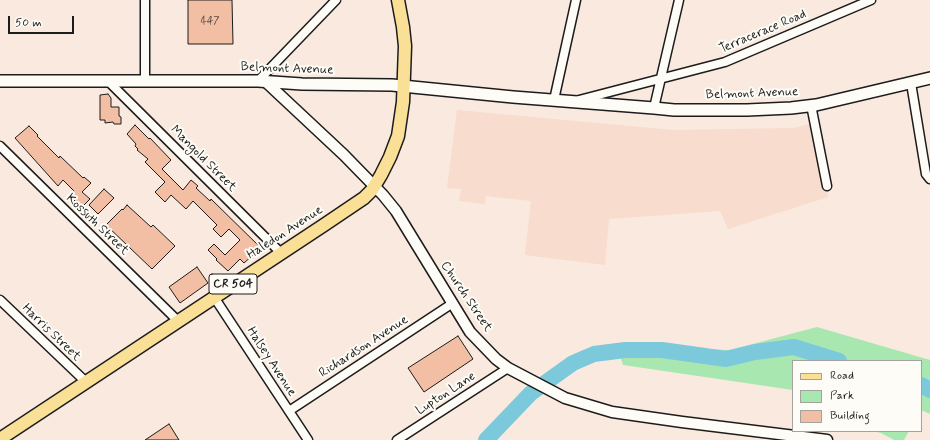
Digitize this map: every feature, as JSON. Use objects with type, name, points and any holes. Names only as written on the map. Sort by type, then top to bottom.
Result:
[{"type":"main road","name":"CR 504","points":[[398,0],[404,40],[404,86]]},
{"type":"main road","name":"Belmont Avenue","points":[[0,81],[262,82],[404,86],[654,108],[747,110],[791,108],[811,105],[930,78]]},
{"type":"main road","name":"Haledon Avenue","points":[[0,439],[364,198],[375,186],[390,157],[398,136],[404,86]]},
{"type":"street","points":[[145,0],[145,81]]},
{"type":"street","points":[[262,82],[336,0]]},
{"type":"street","points":[[554,100],[576,0]]},
{"type":"street","points":[[654,108],[678,0]]},
{"type":"street","name":"Terracerace Road","points":[[661,78],[725,62],[871,0]]},
{"type":"street","name":"Belmont Avenue","points":[[573,102],[661,78]]},
{"type":"street","name":"Mangold Street","points":[[108,81],[281,253]]},
{"type":"street","name":"Church Street","points":[[262,82],[375,186],[396,211],[470,332],[496,359],[508,368],[556,395],[612,412],[827,440]]},
{"type":"street","points":[[911,83],[929,178]]},
{"type":"street","points":[[811,105],[827,186]]},
{"type":"street","name":"Kossuth Street","points":[[0,146],[178,321]]},
{"type":"street","name":"Halsey Avenue","points":[[214,297],[308,440]]},
{"type":"street","name":"Harris Street","points":[[0,300],[86,382]]},
{"type":"street","name":"Richardson Avenue","points":[[289,411],[453,303]]},
{"type":"street","name":"Lupton Lane","points":[[397,440],[508,368]]},
{"type":"shaded area","points":[[457,110],[673,130],[793,128],[815,123],[828,197],[728,229],[720,211],[609,219],[605,265],[525,255],[531,201],[486,196],[485,204],[459,201],[461,189],[447,188]]},
{"type":"green space","points":[[817,327],[930,360],[930,414],[922,410],[922,360],[792,360],[792,390],[623,365],[617,347],[730,350]]},
{"type":"green space","points":[[877,432],[908,432],[904,440],[894,440]]},
{"type":"building","points":[[188,0],[232,0],[233,44],[188,44]]},
{"type":"building","points":[[108,94],[111,98],[111,107],[119,107],[121,124],[114,124],[113,122],[105,123],[105,120],[100,120],[100,95]]},
{"type":"building","points":[[135,125],[171,160],[162,169],[183,190],[191,180],[198,186],[196,188],[210,201],[211,199],[261,248],[253,256],[244,263],[240,259],[228,271],[216,260],[217,259],[208,250],[214,244],[225,255],[240,240],[229,229],[221,237],[213,229],[217,225],[193,201],[186,209],[171,195],[165,202],[155,192],[165,182],[145,162],[148,159],[137,150],[138,149],[135,146],[136,144],[127,134]]},
{"type":"building","points":[[29,126],[59,158],[60,156],[83,178],[84,177],[91,183],[82,192],[90,199],[80,209],[73,202],[77,198],[72,194],[74,191],[63,180],[58,186],[15,138]]},
{"type":"building","points":[[104,189],[114,198],[98,214],[89,205]]},
{"type":"building","points":[[127,205],[151,227],[153,225],[175,246],[152,269],[106,225]]},
{"type":"building","points":[[197,267],[208,283],[180,303],[169,287]]},
{"type":"building","points":[[458,336],[473,359],[424,392],[408,368]]},
{"type":"building","points":[[169,424],[179,440],[145,440]]},
{"type":"waterway","points":[[486,440],[531,393],[573,363],[594,354],[625,350],[662,350],[726,359],[755,352],[794,347],[836,360]]},
{"type":"waterway","points":[[922,386],[930,390]]}]
